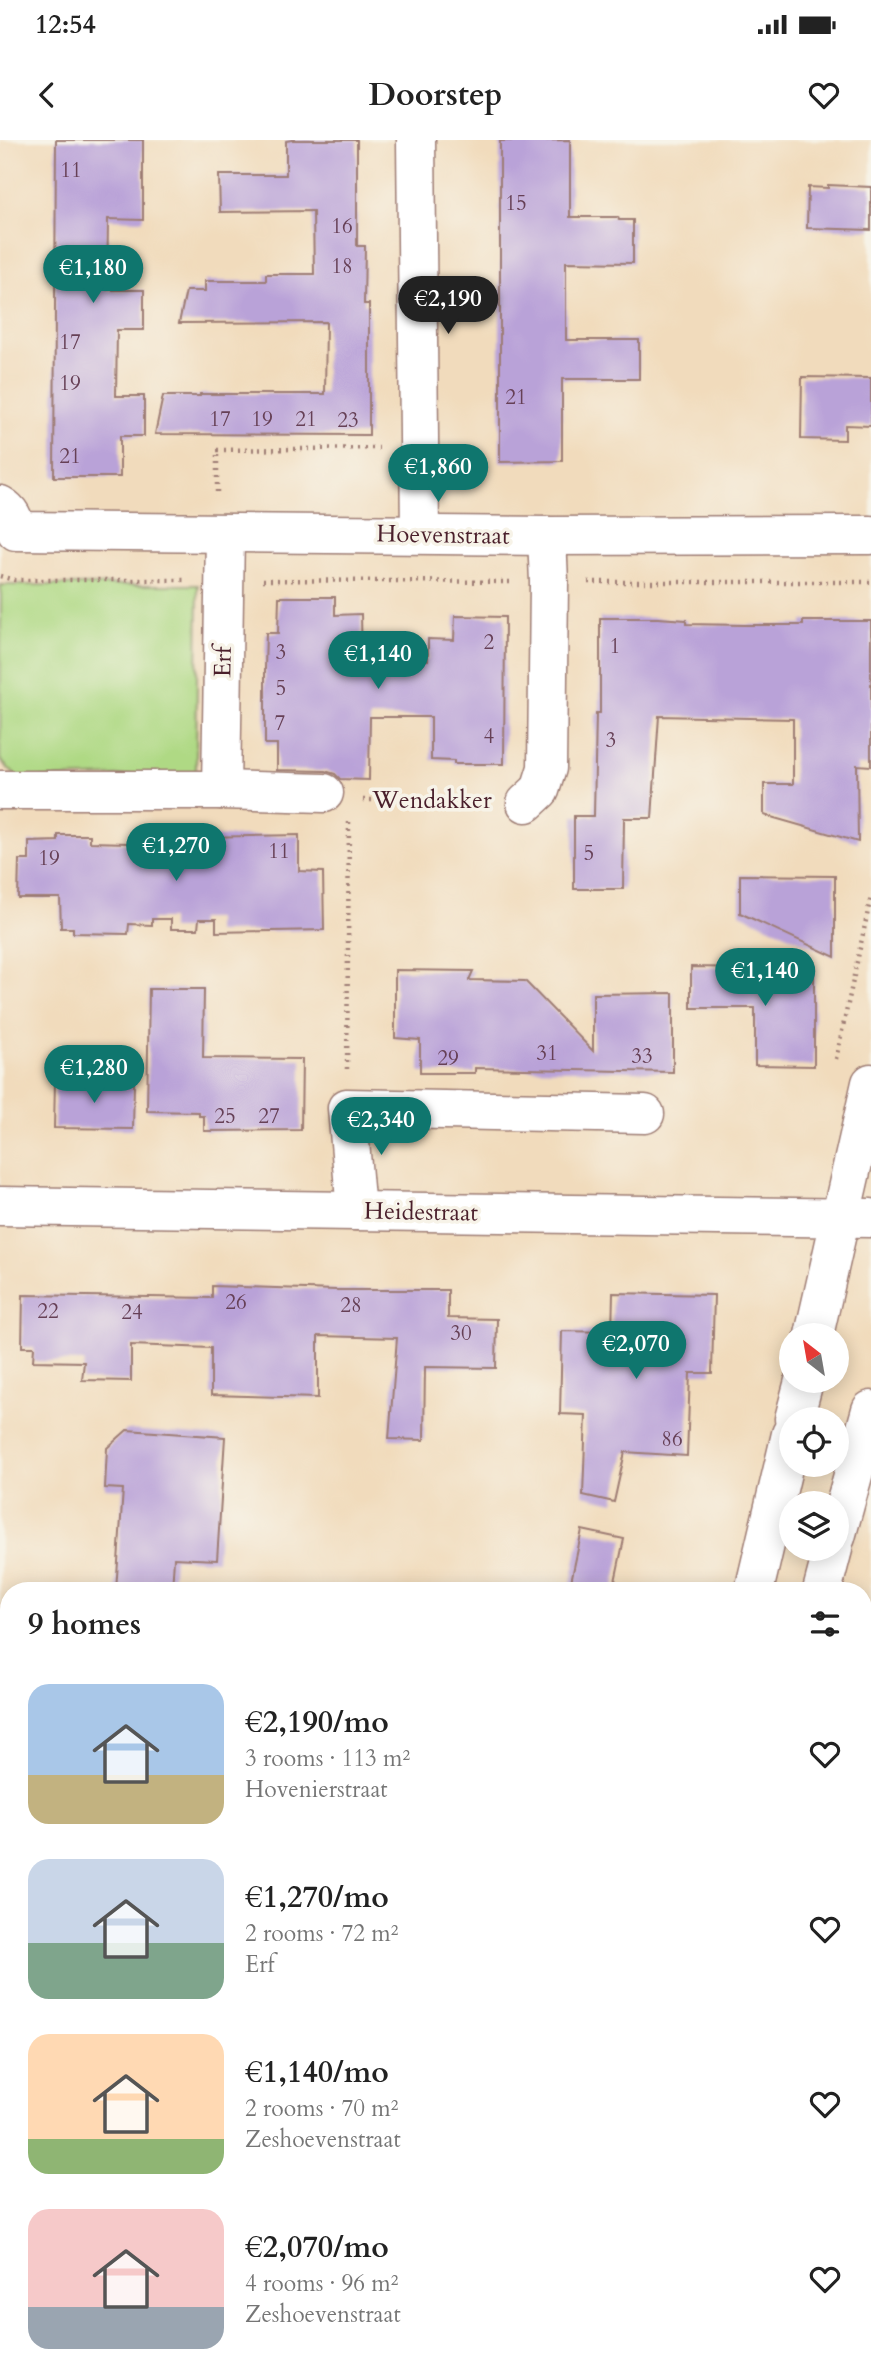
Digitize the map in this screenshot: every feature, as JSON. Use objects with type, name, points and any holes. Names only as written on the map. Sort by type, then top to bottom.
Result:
[{"type":"street","points":[[416,140],[420,534]]},
{"type":"street","name":"Hoevenstraat","points":[[5,530],[547,536],[871,535]]},
{"type":"street","name":"Erf","points":[[220,790],[225,533]]},
{"type":"street","name":"Wendakker","points":[[526,803],[540,790],[547,768],[547,536]]},
{"type":"street","points":[[0,790],[220,790],[336,803]]},
{"type":"street","points":[[818,1323],[856,1218],[871,1083]]},
{"type":"street","points":[[356,1211],[347,1108],[645,1114]]},
{"type":"street","name":"Heidestraat","points":[[0,1206],[856,1218]]},
{"type":"street","points":[[849,1491],[871,1410]]},
{"type":"street","points":[[756,1582],[781,1477]]},
{"type":"street","points":[[824,1582],[830,1561]]},
{"type":"path","points":[[225,533],[217,516],[217,450],[419,447]]},
{"type":"path","points":[[0,576],[14,580],[871,582]]},
{"type":"path","name":"Wendakker","points":[[362,800],[526,803]]},
{"type":"path","name":"Wendakker","points":[[336,803],[347,1108]]},
{"type":"green space","points":[[1,585],[198,585],[196,774],[19,779],[0,760]]},
{"type":"building","points":[[56,140],[143,140],[143,220],[108,219],[107,290],[144,290],[144,330],[117,330],[116,396],[144,396],[144,436],[120,436],[120,477],[54,477]]},
{"type":"building","points":[[357,140],[357,246],[365,246],[364,304],[369,304],[369,435],[155,434],[163,396],[325,394],[326,322],[179,323],[186,291],[205,291],[205,281],[266,281],[266,274],[314,274],[313,211],[220,212],[219,175],[286,175],[286,141]]},
{"type":"building","points":[[570,140],[570,217],[618,217],[619,220],[633,220],[633,263],[566,262],[566,340],[639,340],[639,379],[562,379],[562,461],[500,462],[500,141]]},
{"type":"building","points":[[828,185],[871,187],[871,230],[807,228],[808,187],[828,188]]},
{"type":"building","points":[[802,377],[871,378],[871,426],[845,425],[845,440],[801,439]]},
{"type":"building","points":[[279,597],[335,597],[335,615],[361,614],[362,661],[428,660],[428,639],[454,640],[455,616],[505,617],[504,764],[454,764],[454,761],[431,760],[431,717],[370,717],[369,780],[340,779],[325,771],[277,770],[277,744],[265,744],[265,669],[266,633],[278,633]]},
{"type":"building","points":[[600,618],[658,618],[686,620],[686,624],[744,625],[803,625],[803,621],[871,621],[871,766],[857,765],[858,842],[764,815],[764,784],[793,784],[793,719],[659,716],[652,818],[624,818],[623,889],[574,889],[574,816],[594,816],[596,713],[600,713]]},
{"type":"building","points":[[58,835],[90,835],[90,842],[169,844],[169,835],[299,835],[299,871],[323,872],[324,930],[216,932],[216,919],[199,919],[198,929],[171,929],[171,919],[152,919],[152,925],[129,924],[128,934],[73,933],[73,928],[61,928],[60,898],[18,898],[19,860],[29,860],[29,842],[58,841]]},
{"type":"building","points":[[740,875],[835,876],[835,957],[740,913]]},
{"type":"building","points":[[691,967],[814,969],[814,1066],[755,1065],[755,1008],[691,1008]]},
{"type":"building","points":[[395,970],[473,971],[469,980],[525,981],[593,1051],[593,994],[673,993],[673,1072],[475,1068],[475,1073],[420,1073],[420,1040],[395,1038]]},
{"type":"building","points":[[149,989],[204,989],[203,1058],[302,1059],[301,1130],[204,1131],[204,1116],[199,1116],[199,1112],[147,1111]]},
{"type":"building","points":[[55,1081],[134,1083],[133,1129],[54,1128]]},
{"type":"building","points":[[212,1286],[448,1290],[448,1318],[497,1319],[496,1368],[425,1367],[424,1440],[389,1439],[397,1338],[318,1336],[318,1398],[211,1395],[211,1348],[131,1345],[131,1381],[82,1380],[84,1362],[33,1361],[34,1347],[22,1347],[23,1295],[212,1298]]},
{"type":"building","points":[[613,1293],[714,1295],[712,1373],[690,1373],[687,1456],[625,1452],[614,1502],[583,1495],[586,1415],[560,1414],[562,1331],[612,1332]]},
{"type":"building","points":[[127,1430],[225,1437],[217,1560],[174,1558],[173,1582],[117,1582],[123,1489],[105,1488],[107,1448]]},
{"type":"building","points":[[582,1530],[624,1539],[615,1582],[571,1582]]}]
